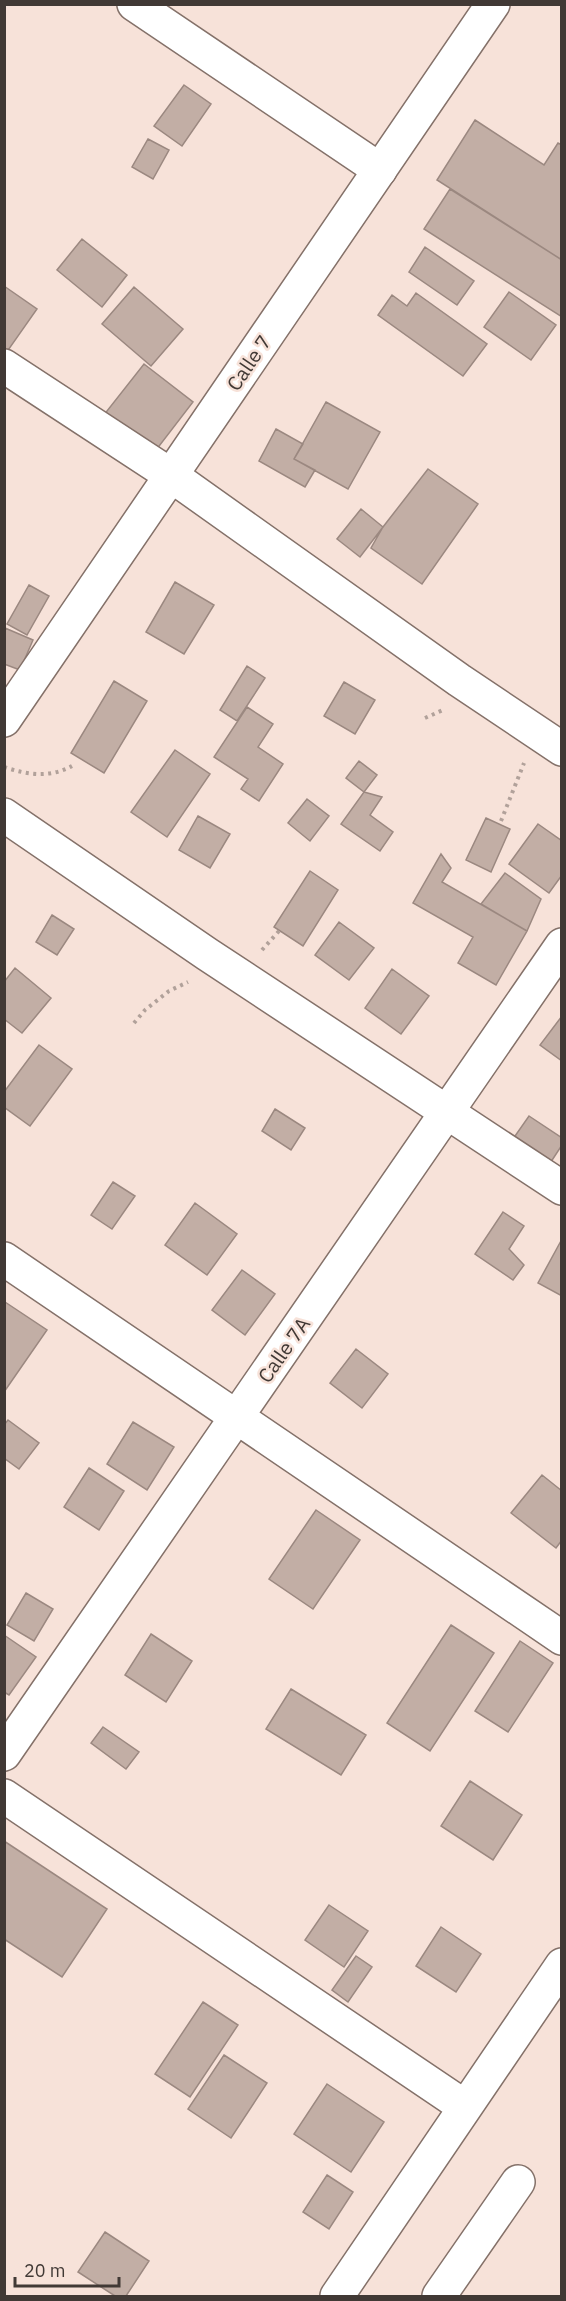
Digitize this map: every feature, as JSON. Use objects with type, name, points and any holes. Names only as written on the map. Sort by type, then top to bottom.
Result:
[{"type":"street","points":[[134,4],[380,170]]},
{"type":"street","name":"Calle 7","points":[[4,720],[493,4]]},
{"type":"street","points":[[4,366],[172,476],[459,680],[549,740]]},
{"type":"street","points":[[4,815],[207,954],[448,1111],[561,1188]]},
{"type":"street","name":"Calle 7A","points":[[4,1754],[561,945]]},
{"type":"street","points":[[4,1259],[561,1638]]},
{"type":"street","points":[[4,1796],[465,2107]]},
{"type":"street","points":[[337,2296],[561,1965]]},
{"type":"street","points":[[439,2296],[518,2182]]},
{"type":"path","points":[[501,821],[549,740]]},
{"type":"path","points":[[4,766],[19,772],[58,774],[72,766]]},
{"type":"path","points":[[134,1023],[145,1010],[169,991],[193,978],[207,954]]},
{"type":"building","points":[[184,85],[211,104],[182,146],[154,126]]},
{"type":"building","points":[[475,120],[544,165],[558,143],[562,145],[562,260],[437,180]]},
{"type":"building","points":[[148,139],[169,150],[153,179],[132,167]]},
{"type":"building","points":[[450,189],[562,260],[562,317],[424,229]]},
{"type":"building","points":[[82,239],[127,275],[102,307],[57,270]]},
{"type":"building","points":[[425,247],[474,281],[457,305],[409,272]]},
{"type":"building","points":[[4,286],[37,309],[4,356]]},
{"type":"building","points":[[134,287],[183,329],[151,366],[102,324]]},
{"type":"building","points":[[509,292],[556,325],[531,360],[484,327]]},
{"type":"building","points":[[416,293],[487,344],[463,376],[378,315],[392,295],[407,306]]},
{"type":"building","points":[[144,364],[193,402],[153,454],[103,416]]},
{"type":"building","points":[[326,402],[380,432],[348,489],[294,459]]},
{"type":"building","points":[[276,429],[303,444],[294,459],[315,470],[305,487],[259,461]]},
{"type":"building","points":[[428,469],[478,504],[422,584],[371,548],[383,527]]},
{"type":"building","points":[[361,509],[383,527],[360,557],[337,539]]},
{"type":"building","points":[[175,582],[214,605],[184,654],[146,632]]},
{"type":"building","points":[[29,585],[49,596],[27,635],[7,624]]},
{"type":"building","points":[[5,628],[33,640],[20,670],[4,664]]},
{"type":"building","points":[[247,666],[265,678],[237,721],[220,710]]},
{"type":"building","points":[[114,681],[147,701],[104,773],[71,753]]},
{"type":"building","points":[[344,682],[375,700],[355,734],[324,716]]},
{"type":"building","points":[[247,707],[273,724],[258,747],[283,764],[259,801],[241,789],[248,779],[214,757]]},
{"type":"building","points":[[175,750],[210,774],[167,837],[131,812]]},
{"type":"building","points":[[359,761],[377,775],[364,792],[346,778]]},
{"type":"building","points":[[364,792],[382,797],[370,815],[393,832],[380,851],[341,824]]},
{"type":"building","points":[[307,799],[329,816],[310,841],[288,823]]},
{"type":"building","points":[[198,816],[230,834],[210,868],[179,850]]},
{"type":"building","points":[[486,818],[510,829],[491,872],[466,860]]},
{"type":"building","points":[[538,824],[562,841],[562,875],[549,893],[509,864]]},
{"type":"building","points":[[441,854],[451,868],[442,882],[527,931],[496,985],[458,963],[473,937],[413,903]]},
{"type":"building","points":[[310,871],[338,890],[303,946],[274,927]]},
{"type":"building","points":[[505,873],[541,899],[527,931],[481,904]]},
{"type":"building","points":[[52,915],[74,929],[57,955],[36,942]]},
{"type":"building","points":[[339,922],[374,948],[349,980],[315,955]]},
{"type":"building","points":[[15,968],[51,998],[22,1033],[4,1019],[4,982]]},
{"type":"building","points":[[392,969],[429,996],[401,1034],[365,1008]]},
{"type":"building","points":[[562,1016],[562,1061],[540,1045]]},
{"type":"building","points":[[39,1045],[72,1069],[30,1126],[4,1107],[4,1092]]},
{"type":"building","points":[[275,1109],[305,1128],[291,1150],[262,1131]]},
{"type":"building","points":[[529,1116],[562,1138],[562,1145],[545,1171],[508,1146]]},
{"type":"building","points":[[113,1182],[135,1196],[112,1229],[91,1215]]},
{"type":"building","points":[[195,1203],[237,1234],[207,1275],[165,1245]]},
{"type":"building","points":[[503,1212],[524,1226],[509,1249],[524,1265],[513,1280],[475,1254]]},
{"type":"building","points":[[562,1239],[562,1296],[538,1283]]},
{"type":"building","points":[[242,1270],[275,1294],[245,1335],[212,1310]]},
{"type":"building","points":[[4,1303],[47,1330],[4,1392]]},
{"type":"building","points":[[356,1349],[388,1374],[362,1408],[330,1383]]},
{"type":"building","points":[[8,1420],[39,1443],[19,1469],[4,1458],[4,1425]]},
{"type":"building","points":[[133,1422],[174,1447],[147,1490],[107,1464]]},
{"type":"building","points":[[89,1468],[124,1491],[99,1530],[64,1507]]},
{"type":"building","points":[[542,1475],[562,1491],[562,1540],[556,1548],[511,1513]]},
{"type":"building","points":[[316,1510],[360,1540],[313,1609],[269,1579]]},
{"type":"building","points":[[26,1593],[53,1609],[34,1641],[7,1625]]},
{"type":"building","points":[[451,1625],[494,1653],[430,1751],[387,1723]]},
{"type":"building","points":[[151,1634],[192,1661],[166,1702],[125,1675]]},
{"type":"building","points":[[4,1635],[36,1657],[9,1695],[4,1692]]},
{"type":"building","points":[[520,1641],[553,1663],[508,1732],[475,1711]]},
{"type":"building","points":[[291,1689],[366,1735],[341,1775],[266,1729]]},
{"type":"building","points":[[103,1727],[139,1752],[126,1769],[91,1743]]},
{"type":"building","points":[[470,1781],[522,1815],[493,1860],[441,1826]]},
{"type":"building","points":[[4,1841],[107,1909],[62,1977],[4,1939]]},
{"type":"building","points":[[329,1905],[368,1931],[344,1967],[305,1940]]},
{"type":"building","points":[[441,1927],[481,1954],[456,1992],[416,1966]]},
{"type":"building","points":[[356,1956],[372,1967],[348,2002],[332,1990]]},
{"type":"building","points":[[203,2002],[238,2025],[190,2097],[155,2074]]},
{"type":"building","points":[[224,2055],[267,2083],[231,2138],[188,2109]]},
{"type":"building","points":[[327,2084],[384,2122],[351,2172],[294,2134]]},
{"type":"building","points":[[327,2175],[353,2192],[329,2229],[303,2212]]},
{"type":"building","points":[[105,2232],[149,2261],[126,2296],[115,2296],[78,2272]]}]
